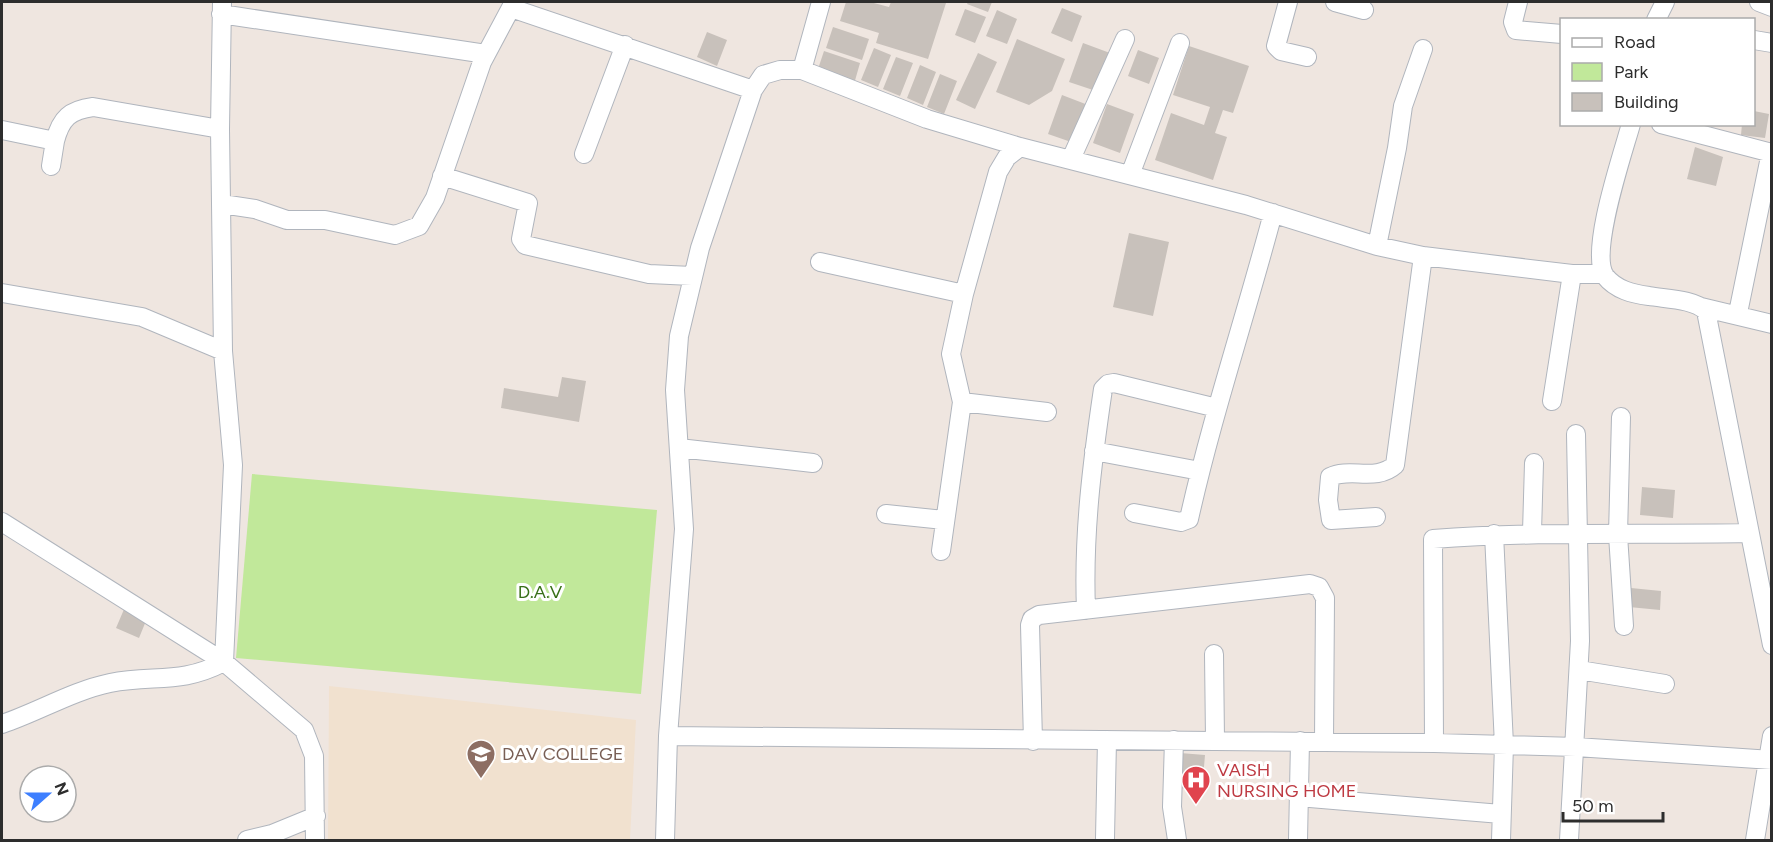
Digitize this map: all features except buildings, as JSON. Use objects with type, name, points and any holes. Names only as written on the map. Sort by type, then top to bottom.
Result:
[{"type":"street","points":[[802,70],[821,2]]},
{"type":"street","points":[[1288,2],[1276,46],[1281,51],[1307,57]]},
{"type":"street","points":[[1335,2],[1364,10]]},
{"type":"street","points":[[1518,2],[1513,22],[1516,30],[1560,34]]},
{"type":"street","points":[[1657,18],[1665,2]]},
{"type":"street","points":[[1759,2],[1772,7]]},
{"type":"street","points":[[222,204],[255,209],[287,220],[337,222],[395,235],[419,226],[435,198],[486,54],[512,5],[753,90]]},
{"type":"street","points":[[224,662],[233,465],[223,351],[219,129],[221,8],[486,54]]},
{"type":"street","points":[[1071,159],[1125,39]]},
{"type":"street","points":[[1755,40],[1772,43]]},
{"type":"street","points":[[1130,175],[1180,44]]},
{"type":"street","points":[[584,154],[625,45]]},
{"type":"street","points":[[1377,246],[1397,148],[1402,106],[1423,49]]},
{"type":"street","points":[[665,840],[668,736],[684,529],[675,390],[679,336],[692,276],[753,90],[763,75],[780,70],[802,70],[927,119],[1020,147],[1273,213],[1377,246],[1423,256],[1572,274],[1604,274]]},
{"type":"street","points":[[51,166],[59,125],[78,109],[93,107],[219,129]]},
{"type":"street","points":[[1630,126],[1605,220],[1601,257],[1604,274],[1621,289],[1632,293],[1738,313],[1772,324]]},
{"type":"street","points":[[1668,126],[1771,153],[1738,313]]},
{"type":"street","points":[[2,130],[55,141]]},
{"type":"street","points":[[941,551],[944,520],[960,432],[962,402],[951,354],[964,294],[998,172],[1007,158],[1020,147]]},
{"type":"street","points":[[442,176],[524,200],[529,207],[521,239],[525,245],[649,274],[692,276]]},
{"type":"street","points":[[1134,513],[1186,521],[1189,519],[1217,408],[1251,298],[1273,213]]},
{"type":"street","points":[[1376,517],[1331,520],[1328,500],[1330,477],[1335,475],[1363,476],[1387,472],[1395,465],[1423,256]]},
{"type":"street","points":[[820,262],[964,294]]},
{"type":"street","points":[[1552,401],[1572,274]]},
{"type":"street","points":[[2,293],[142,317],[223,351]]},
{"type":"street","points":[[1701,307],[1709,318],[1748,533],[1772,645]]},
{"type":"street","points":[[1086,610],[1084,560],[1088,497],[1103,389],[1108,384],[1114,383],[1217,408]]},
{"type":"street","points":[[962,402],[1047,412]]},
{"type":"street","points":[[1621,417],[1618,535],[1624,626]]},
{"type":"street","points":[[1569,840],[1579,670],[1575,434]]},
{"type":"street","points":[[679,448],[813,463]]},
{"type":"street","points":[[1094,451],[1200,471]]},
{"type":"street","points":[[1532,532],[1534,463]]},
{"type":"street","points":[[886,514],[944,520]]},
{"type":"street","points":[[2,522],[224,662],[304,730],[314,756],[315,840]]},
{"type":"street","points":[[1434,743],[1433,538],[1532,532],[1618,535],[1748,533]]},
{"type":"street","points":[[1494,534],[1504,745],[1501,840]]},
{"type":"street","points":[[1033,741],[1030,625],[1032,619],[1086,610],[1310,584],[1319,587],[1325,598],[1324,741]]},
{"type":"street","points":[[1214,654],[1215,740]]},
{"type":"street","points":[[2,724],[80,692],[110,683],[176,679],[206,671],[224,662]]},
{"type":"street","points":[[1579,670],[1665,684]]},
{"type":"street","points":[[668,736],[1434,743],[1576,747],[1770,760]]},
{"type":"street","points":[[1755,840],[1770,760],[1772,736]]},
{"type":"street","points":[[1105,838],[1107,740]]},
{"type":"street","points":[[1174,740],[1172,807],[1177,840]]},
{"type":"street","points":[[1298,840],[1300,741]]},
{"type":"street","points":[[1298,797],[1501,814]]},
{"type":"street","points":[[247,840],[272,834],[316,816]]},
{"type":"shaded area","name":"DAV COLLEGE","points":[[329,686],[636,720],[630,840],[328,840]]},
{"type":"green space","name":"D.A.V","points":[[252,474],[657,510],[641,694],[236,658]]},
{"type":"place","name":"DAV COLLEGE","points":[[481,780]]},
{"type":"place","name":"VAISH NURSING HOME","points":[[1196,806]]}]
